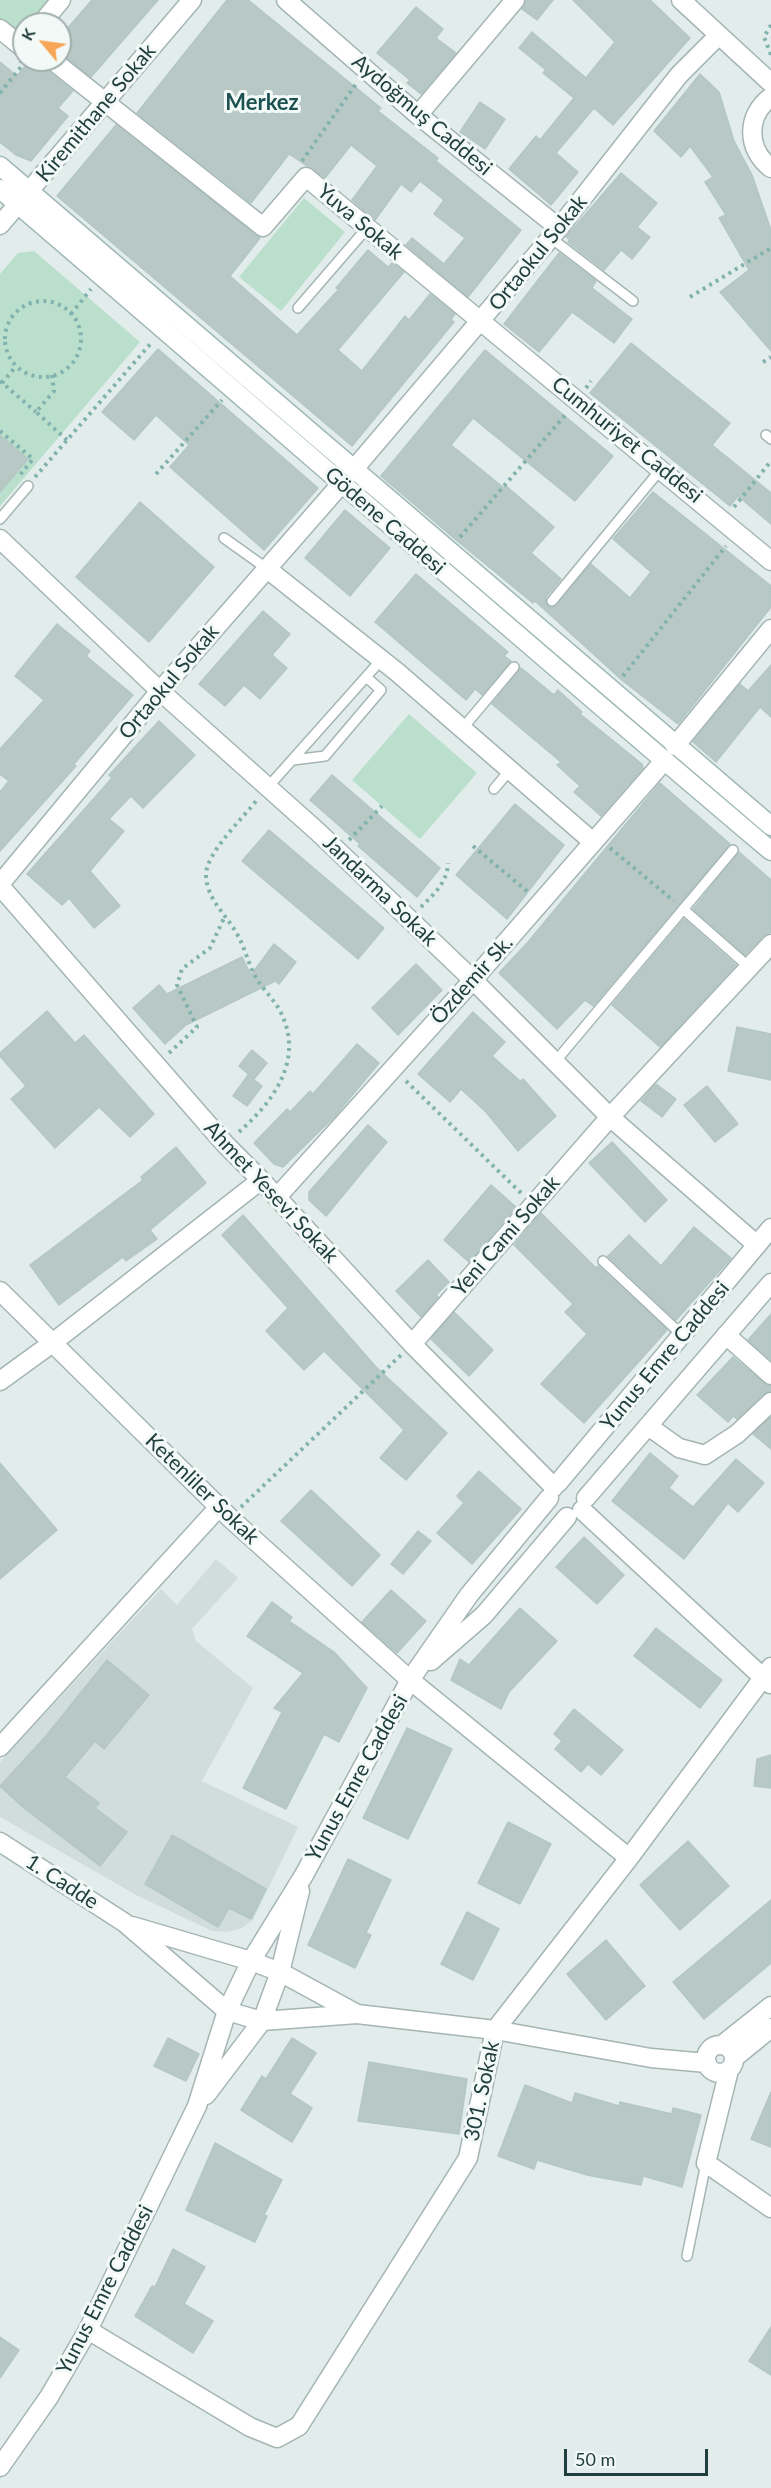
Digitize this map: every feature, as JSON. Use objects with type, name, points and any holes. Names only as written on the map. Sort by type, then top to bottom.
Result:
[{"type":"street","points":[[51,12],[61,0]]},
{"type":"street","name":"Kiremithane Sokak","points":[[0,225],[192,0]]},
{"type":"street","name":"Aydoğmuş Caddesi","points":[[286,0],[555,233]]},
{"type":"street","points":[[418,114],[515,0]]},
{"type":"street","points":[[681,0],[771,83]]},
{"type":"street","name":"Ortaokul Sokak","points":[[0,885],[160,691],[482,322],[679,75],[719,35]]},
{"type":"street","points":[[67,72],[105,103]]},
{"type":"street","points":[[771,96],[759,108],[752,121],[751,136],[755,150],[771,168]]},
{"type":"street","name":"Yuva Sokak","points":[[105,103],[263,227],[306,177],[482,322]]},
{"type":"street","name":"Gödene Caddesi","points":[[0,166],[24,198],[102,276],[233,388],[448,551],[771,826]]},
{"type":"street","name":"Gödene Caddesi","points":[[0,189],[24,198],[348,476],[664,760],[771,851]]},
{"type":"street","name":"Cumhuriyet Caddesi","points":[[482,322],[724,519],[771,561]]},
{"type":"street","name":"Jandarma Sokak","points":[[0,539],[160,691],[268,787],[410,919],[610,1118],[757,1245]]},
{"type":"street","points":[[266,568],[382,659],[595,840]]},
{"type":"street","points":[[675,746],[771,629]]},
{"type":"street","name":"Özdemir Sk.","points":[[277,1197],[473,980],[664,760]]},
{"type":"street","name":"Ahmet Yesevi Sokak","points":[[0,885],[225,1144],[412,1344],[554,1490],[552,1509],[578,1508]]},
{"type":"street","name":"Yeni Cami Sokak","points":[[412,1344],[610,1118],[771,945]]},
{"type":"street","points":[[0,1381],[51,1344],[261,1180]]},
{"type":"street","name":"Yunus Emre Caddesi","points":[[0,2467],[49,2397],[88,2330],[197,2106],[227,2011],[251,1961],[304,1875],[410,1680],[469,1595],[771,1228]]},
{"type":"street","name":"Yunus Emre Caddesi","points":[[410,1680],[484,1615],[771,1282]]},
{"type":"street","name":"Ketenliler Sokak","points":[[0,1291],[51,1344],[225,1512],[410,1680],[629,1858]]},
{"type":"street","points":[[726,1335],[771,1375]]},
{"type":"street","points":[[648,1426],[679,1448],[705,1455],[737,1434],[771,1402]]},
{"type":"street","points":[[554,1490],[571,1481],[576,1483],[585,1492],[578,1508],[768,1676]]},
{"type":"street","points":[[0,1747],[225,1512]]},
{"type":"street","name":"301. Sokak","points":[[88,2330],[250,2427],[277,2438],[299,2426],[468,2158],[495,2030],[768,1676]]},
{"type":"street","name":"1. Cadde","points":[[0,1842],[124,1923],[227,2011]]},
{"type":"street","name":"Yunus Emre Caddesi","points":[[197,2106],[262,2021],[280,1972],[304,1875]]},
{"type":"street","name":"1. Cadde","points":[[124,1923],[251,1961],[280,1972],[357,2014]]},
{"type":"street","points":[[771,2006],[719,2059],[719,2101],[706,2163],[771,2208]]},
{"type":"street","points":[[227,2011],[262,2021],[357,2014],[495,2030],[651,2058],[719,2059],[771,2028]]},
{"type":"lane","points":[[298,308],[367,228]]},
{"type":"lane","points":[[555,233],[633,301]]},
{"type":"lane","points":[[552,601],[661,470]]},
{"type":"lane","points":[[0,519],[28,486]]},
{"type":"lane","points":[[224,538],[266,568]]},
{"type":"lane","points":[[268,787],[382,659]]},
{"type":"lane","points":[[462,729],[514,668]]},
{"type":"lane","points":[[293,760],[325,756],[381,690],[366,677]]},
{"type":"lane","points":[[494,789],[510,770]]},
{"type":"lane","points":[[555,1062],[733,850]]},
{"type":"lane","points":[[683,909],[749,968]]},
{"type":"lane","points":[[603,1261],[682,1335]]},
{"type":"lane","points":[[687,2256],[706,2163]]},
{"type":"path","points":[[771,25],[764,37],[771,55]]},
{"type":"path","points":[[306,177],[297,169],[366,69]]},
{"type":"path","points":[[0,93],[17,72]]},
{"type":"path","points":[[690,297],[771,248]]},
{"type":"path","points":[[71,314],[102,276]]},
{"type":"path","points":[[45,301],[58,304],[71,314],[80,333],[80,345],[69,367],[52,375],[35,376],[16,366],[8,354],[5,342],[6,329],[12,317],[21,308],[32,302],[45,301]]},
{"type":"path","points":[[0,431],[33,459],[18,477],[28,486],[165,328]]},
{"type":"path","points":[[764,362],[771,357]]},
{"type":"path","points":[[16,366],[1,382],[67,440]]},
{"type":"path","points":[[36,412],[54,392],[52,375]]},
{"type":"path","points":[[156,474],[233,388]]},
{"type":"path","points":[[448,551],[578,399]]},
{"type":"path","points":[[724,519],[771,461]]},
{"type":"path","points":[[611,691],[738,531]]},
{"type":"path","points":[[225,1144],[271,1101],[282,1082],[287,1031],[279,1010],[253,972],[237,932],[224,918],[210,894],[206,874],[210,858],[268,787]]},
{"type":"path","points":[[338,851],[382,806]]},
{"type":"path","points":[[595,840],[683,909]]},
{"type":"path","points":[[473,846],[540,903]]},
{"type":"path","points":[[410,919],[438,889],[447,873],[448,863]]},
{"type":"path","points":[[155,1066],[197,1027],[177,986],[182,969],[210,948],[224,918]]},
{"type":"path","points":[[393,1067],[533,1204]]},
{"type":"path","points":[[225,1512],[412,1344]]},
{"type":"shaded area","points":[[216,1559],[238,1578],[192,1629],[196,1641],[253,1688],[202,1781],[298,1827],[253,1920],[242,1928],[228,1932],[212,1931],[138,1896],[0,1817],[0,1762],[161,1589],[177,1605]]},
{"type":"green space","points":[[0,0],[61,0],[51,12],[12,12],[12,36],[0,29]]},
{"type":"green space","points":[[304,198],[345,232],[281,311],[239,277]]},
{"type":"green space","points":[[34,251],[140,342],[0,506],[0,274],[18,253]]},
{"type":"green space","points":[[409,714],[477,773],[420,839],[352,780]]},
{"type":"building","points":[[92,0],[158,0],[91,77],[72,62],[72,23]]},
{"type":"building","points":[[227,0],[248,0],[381,108],[378,111],[438,158],[436,161],[521,230],[468,297],[406,245],[412,238],[444,264],[465,238],[434,214],[444,200],[420,181],[411,192],[401,184],[375,220],[352,200],[377,166],[351,145],[325,178],[289,154],[251,203],[137,113]]},
{"type":"building","points":[[526,0],[553,0],[537,20],[522,9]]},
{"type":"building","points":[[573,0],[650,0],[690,38],[613,125],[594,108],[556,153],[578,172],[551,205],[509,169],[536,136],[540,140],[574,98],[543,73],[546,70],[519,48],[532,32],[586,78],[615,42]]},
{"type":"building","points":[[416,7],[443,29],[436,38],[456,53],[421,94],[407,83],[410,80],[377,53]]},
{"type":"building","points":[[0,62],[17,76],[20,72],[49,72],[73,91],[58,108],[68,116],[31,161],[16,155],[0,142]]},
{"type":"building","points":[[700,74],[719,92],[734,141],[752,175],[771,230],[771,351],[720,292],[749,270],[719,218],[726,215],[705,182],[713,177],[690,146],[681,157],[654,131]]},
{"type":"building","points":[[480,102],[505,119],[485,149],[460,132]]},
{"type":"building","points":[[116,125],[260,238],[230,276],[297,335],[339,289],[336,288],[368,250],[388,267],[392,263],[404,272],[338,350],[362,371],[405,316],[409,320],[430,294],[455,314],[451,319],[454,322],[352,446],[57,196]]},
{"type":"building","points":[[621,173],[657,203],[637,227],[650,237],[632,259],[621,250],[604,270],[568,242],[570,239],[566,237]]},
{"type":"building","points":[[559,253],[596,281],[592,288],[632,319],[614,343],[572,312],[539,352],[504,324]]},
{"type":"building","points":[[631,343],[730,423],[712,445],[771,493],[771,524],[738,496],[730,506],[590,393]]},
{"type":"building","points":[[158,349],[318,488],[264,550],[170,467],[189,445],[156,415],[134,440],[102,412]]},
{"type":"building","points":[[485,350],[613,456],[575,501],[473,418],[451,445],[504,488],[506,486],[554,527],[531,553],[561,579],[546,597],[547,606],[551,608],[557,605],[591,564],[630,598],[651,572],[613,539],[653,492],[771,586],[771,607],[678,724],[623,681],[535,601],[533,603],[381,476]]},
{"type":"building","points":[[0,435],[28,459],[0,492]]},
{"type":"building","points":[[140,502],[214,567],[149,642],[76,577]]},
{"type":"building","points":[[345,510],[390,548],[350,596],[305,558]]},
{"type":"building","points":[[416,574],[508,652],[504,656],[511,661],[482,695],[475,689],[466,700],[375,622]]},
{"type":"building","points":[[263,611],[290,634],[272,655],[287,668],[260,699],[244,685],[225,706],[199,684]]},
{"type":"building","points":[[57,624],[90,651],[86,656],[133,695],[74,764],[76,766],[0,851],[0,792],[9,781],[0,774],[0,749],[44,700],[15,676]]},
{"type":"building","points":[[771,665],[771,717],[760,707],[716,762],[693,742],[740,684],[748,691]]},
{"type":"building","points":[[521,668],[554,695],[558,690],[582,712],[580,714],[642,764],[643,768],[601,816],[574,792],[580,786],[557,765],[561,762],[492,704]]},
{"type":"building","points":[[159,721],[195,755],[143,808],[131,796],[109,819],[124,831],[90,871],[120,906],[94,928],[69,898],[62,905],[27,874],[112,778],[109,775]]},
{"type":"building","points":[[332,775],[440,868],[417,897],[358,846],[360,844],[310,800]]},
{"type":"building","points":[[660,783],[730,844],[593,1006],[585,1000],[557,1029],[499,973],[528,942]]},
{"type":"building","points":[[515,804],[564,845],[507,919],[456,875]]},
{"type":"building","points":[[269,830],[384,928],[358,959],[242,861]]},
{"type":"building","points":[[739,852],[771,880],[771,932],[763,936],[745,955],[693,909]]},
{"type":"building","points":[[684,919],[736,965],[660,1047],[612,1005]]},
{"type":"building","points":[[274,944],[296,962],[279,984],[275,981],[186,1025],[165,1044],[133,1008],[159,985],[167,994],[242,957],[251,975]]},
{"type":"building","points":[[416,964],[442,990],[398,1035],[372,1008]]},
{"type":"building","points":[[47,1011],[75,1043],[84,1035],[154,1114],[130,1137],[99,1107],[55,1148],[11,1099],[26,1086],[0,1056],[0,1053]]},
{"type":"building","points":[[473,1012],[505,1042],[492,1056],[520,1081],[523,1079],[556,1116],[518,1151],[486,1112],[461,1089],[450,1102],[418,1074]]},
{"type":"building","points":[[737,1027],[771,1034],[771,1080],[728,1071]]},
{"type":"building","points":[[357,1044],[379,1063],[335,1116],[283,1167],[274,1164],[254,1143],[287,1109],[290,1112],[310,1091],[313,1094]]},
{"type":"building","points":[[252,1050],[267,1063],[254,1079],[239,1066]]},
{"type":"building","points":[[248,1075],[262,1086],[247,1106],[233,1096]]},
{"type":"building","points":[[656,1084],[676,1099],[662,1117],[641,1101]]},
{"type":"building","points":[[707,1086],[738,1124],[715,1142],[684,1105]]},
{"type":"building","points":[[368,1125],[387,1142],[326,1216],[309,1200],[309,1192]]},
{"type":"building","points":[[612,1142],[667,1200],[645,1222],[589,1163]]},
{"type":"building","points":[[176,1147],[206,1183],[150,1230],[157,1239],[126,1261],[123,1257],[59,1305],[30,1265],[143,1180],[141,1177]]},
{"type":"building","points":[[491,1185],[516,1207],[469,1262],[444,1240]]},
{"type":"building","points":[[541,1213],[596,1268],[598,1266],[667,1330],[584,1423],[541,1384],[587,1334],[565,1312],[573,1304],[514,1245]]},
{"type":"building","points":[[243,1215],[376,1367],[447,1433],[406,1480],[380,1458],[404,1430],[324,1351],[304,1370],[266,1331],[288,1308],[222,1235]]},
{"type":"building","points":[[694,1227],[731,1258],[676,1320],[608,1256],[629,1235],[661,1266]]},
{"type":"building","points":[[428,1260],[449,1282],[436,1295],[438,1297],[421,1317],[396,1291]]},
{"type":"building","points":[[454,1312],[493,1350],[469,1376],[431,1339]]},
{"type":"building","points":[[771,1314],[771,1360],[748,1340]]},
{"type":"building","points":[[733,1357],[764,1383],[771,1386],[771,1391],[763,1394],[737,1419],[733,1416],[728,1422],[697,1395]]},
{"type":"building","points":[[771,1417],[771,1449],[753,1434]]},
{"type":"building","points":[[650,1453],[678,1476],[669,1488],[693,1507],[736,1459],[764,1483],[738,1512],[728,1503],[684,1559],[612,1501]]},
{"type":"building","points":[[0,1463],[57,1530],[0,1579]]},
{"type":"building","points":[[479,1471],[521,1509],[472,1564],[437,1533],[464,1503],[457,1496]]},
{"type":"building","points":[[311,1490],[380,1555],[352,1586],[281,1521]]},
{"type":"building","points":[[418,1531],[431,1541],[403,1574],[391,1564]]},
{"type":"building","points":[[584,1537],[624,1575],[597,1604],[556,1567]]},
{"type":"building","points":[[391,1590],[426,1621],[397,1653],[362,1622]]},
{"type":"building","points":[[272,1602],[292,1617],[289,1621],[334,1652],[367,1688],[339,1742],[324,1734],[286,1809],[243,1788],[282,1712],[274,1708],[303,1673],[247,1636]]},
{"type":"building","points":[[520,1608],[557,1641],[509,1692],[501,1709],[451,1680],[460,1659],[469,1665]]},
{"type":"building","points":[[656,1628],[722,1680],[700,1708],[634,1656]]},
{"type":"building","points":[[107,1660],[149,1695],[104,1749],[95,1741],[65,1777],[99,1803],[95,1808],[127,1832],[100,1866],[24,1808],[0,1786],[46,1736]]},
{"type":"building","points":[[574,1709],[623,1750],[601,1775],[588,1764],[581,1772],[555,1749],[562,1741],[554,1734]]},
{"type":"building","points":[[407,1728],[452,1749],[408,1839],[363,1818]]},
{"type":"building","points":[[771,1755],[771,1788],[754,1786],[757,1759]]},
{"type":"building","points":[[508,1822],[551,1844],[520,1904],[478,1883]]},
{"type":"building","points":[[172,1835],[266,1889],[251,1919],[229,1908],[218,1927],[145,1884]]},
{"type":"building","points":[[688,1841],[729,1886],[680,1930],[640,1885]]},
{"type":"building","points":[[348,1859],[391,1880],[366,1933],[371,1935],[355,1968],[308,1945]]},
{"type":"building","points":[[771,1900],[771,1963],[704,2019],[673,1982]]},
{"type":"building","points":[[467,1912],[499,1929],[473,1980],[441,1964]]},
{"type":"building","points":[[606,1940],[645,1986],[606,2020],[567,1974]]},
{"type":"building","points":[[168,2038],[199,2054],[186,2081],[154,2066]]},
{"type":"building","points":[[292,2038],[316,2053],[290,2094],[312,2108],[292,2142],[241,2110],[262,2076],[266,2079]]},
{"type":"building","points":[[369,2062],[467,2079],[459,2134],[358,2121]]},
{"type":"building","points":[[525,2085],[572,2103],[575,2093],[619,2106],[620,2102],[672,2114],[673,2108],[701,2115],[682,2187],[643,2176],[641,2185],[587,2175],[537,2160],[534,2169],[498,2156]]},
{"type":"building","points":[[771,2092],[771,2147],[751,2139]]},
{"type":"building","points":[[215,2143],[282,2180],[264,2215],[267,2216],[255,2242],[186,2210]]},
{"type":"building","points":[[173,2249],[205,2267],[184,2304],[213,2321],[193,2353],[135,2316],[152,2286],[155,2287]]},
{"type":"building","points":[[771,2327],[771,2375],[749,2361]]},
{"type":"building","points":[[0,2337],[19,2350],[0,2378]]},
{"type":"district","name":"Merkez","points":[[262,103]]}]
